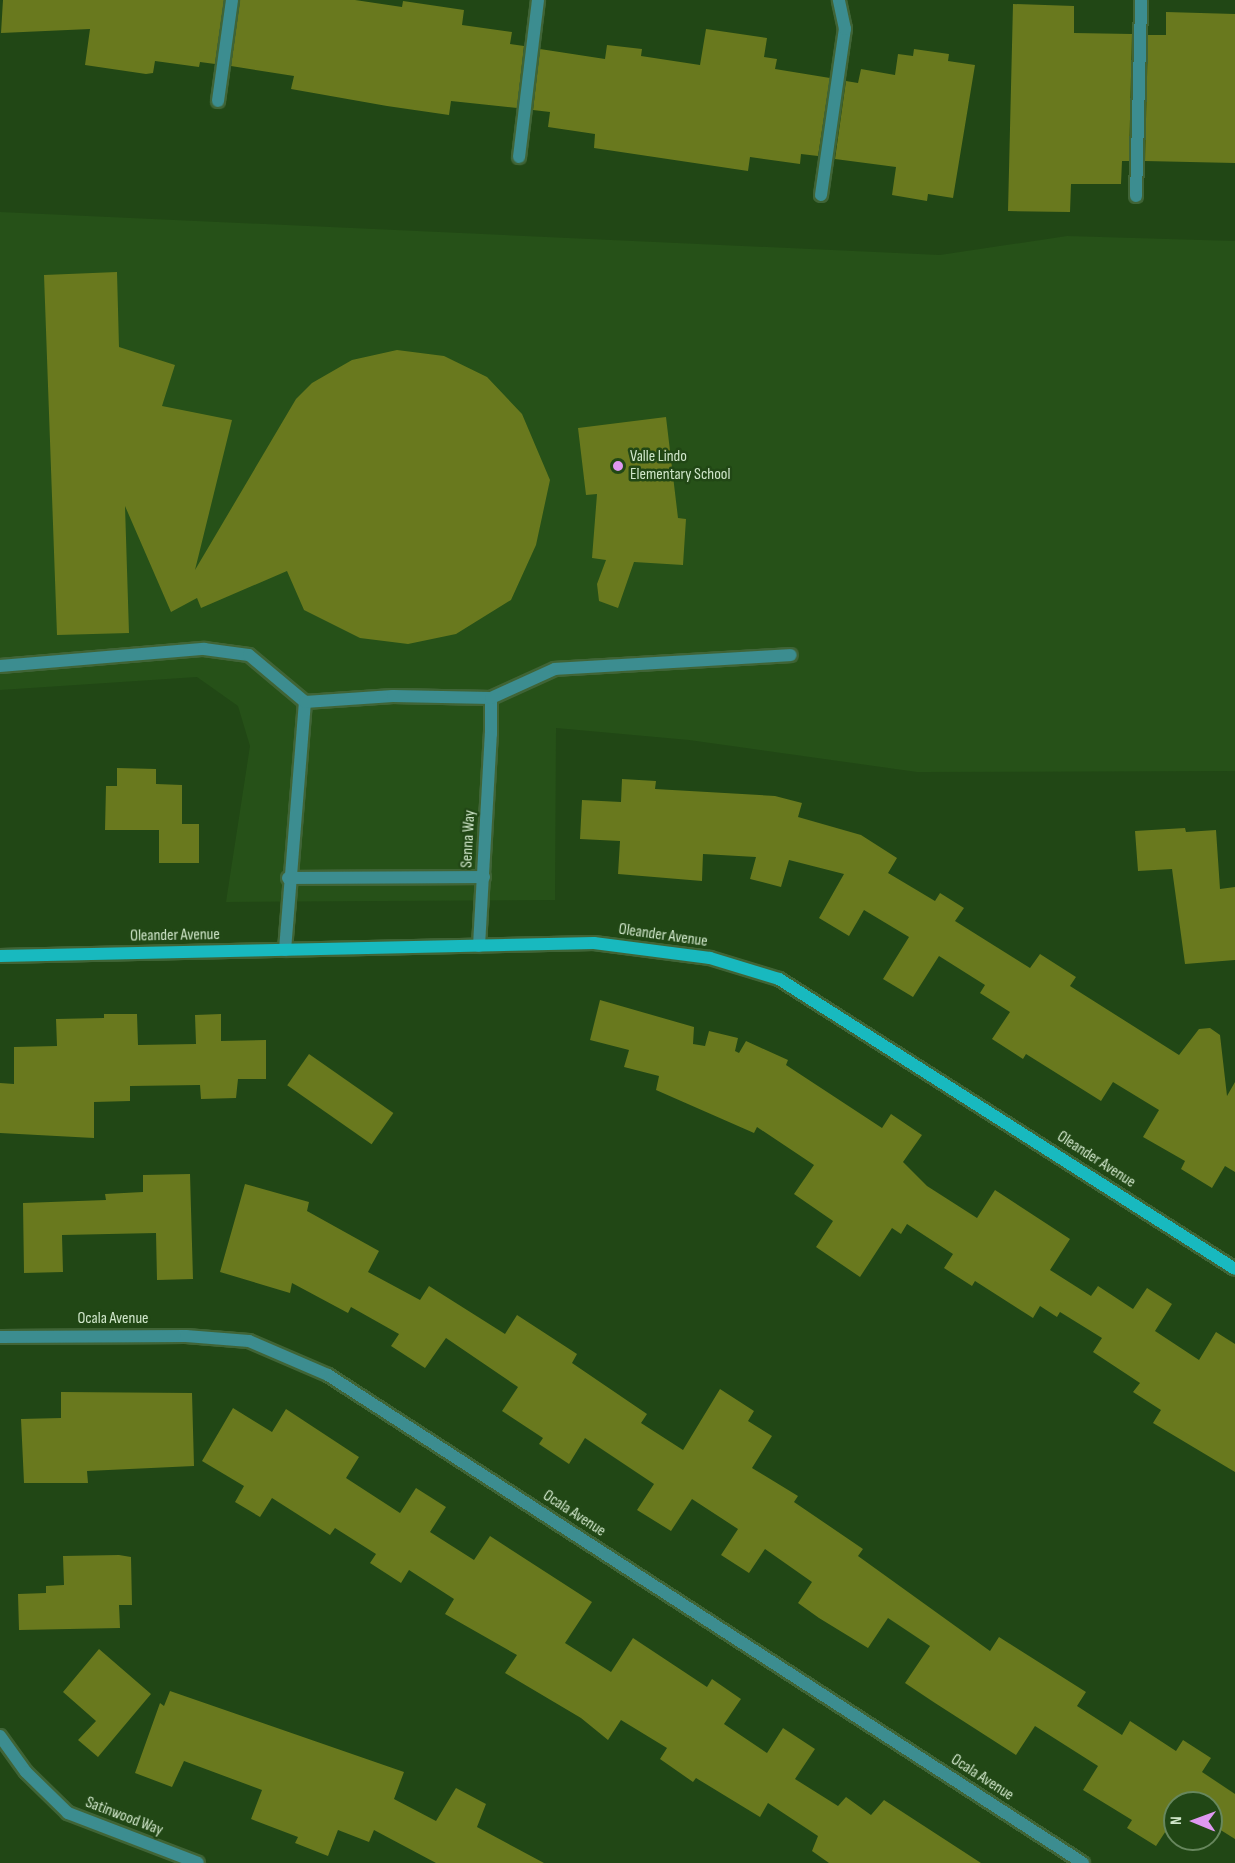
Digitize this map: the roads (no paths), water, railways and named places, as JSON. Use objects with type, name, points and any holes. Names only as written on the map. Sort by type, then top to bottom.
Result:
[{"type":"street","points":[[218,101],[232,0]]},
{"type":"street","points":[[519,157],[538,0]]},
{"type":"street","points":[[820,195],[845,29],[839,0]]},
{"type":"street","points":[[1136,196],[1141,0]]},
{"type":"street","points":[[0,666],[204,649],[249,655],[305,702],[393,696],[491,698],[555,669],[791,655]]},
{"type":"street","name":"Senna Way","points":[[479,946],[491,698]]},
{"type":"street","points":[[285,950],[288,878],[305,702]]},
{"type":"street","points":[[288,878],[484,877]]},
{"type":"street","name":"Oleander Avenue","points":[[0,956],[594,943],[710,958],[779,979],[1235,1269]]},
{"type":"street","name":"Ocala Avenue","points":[[0,1337],[186,1336],[249,1341],[328,1375],[1083,1863]]},
{"type":"street","name":"Satinwood Way","points":[[0,1736],[26,1772],[68,1813],[198,1863]]},
{"type":"place","name":"Valle Lindo Elementary School","points":[[618,466]]}]
